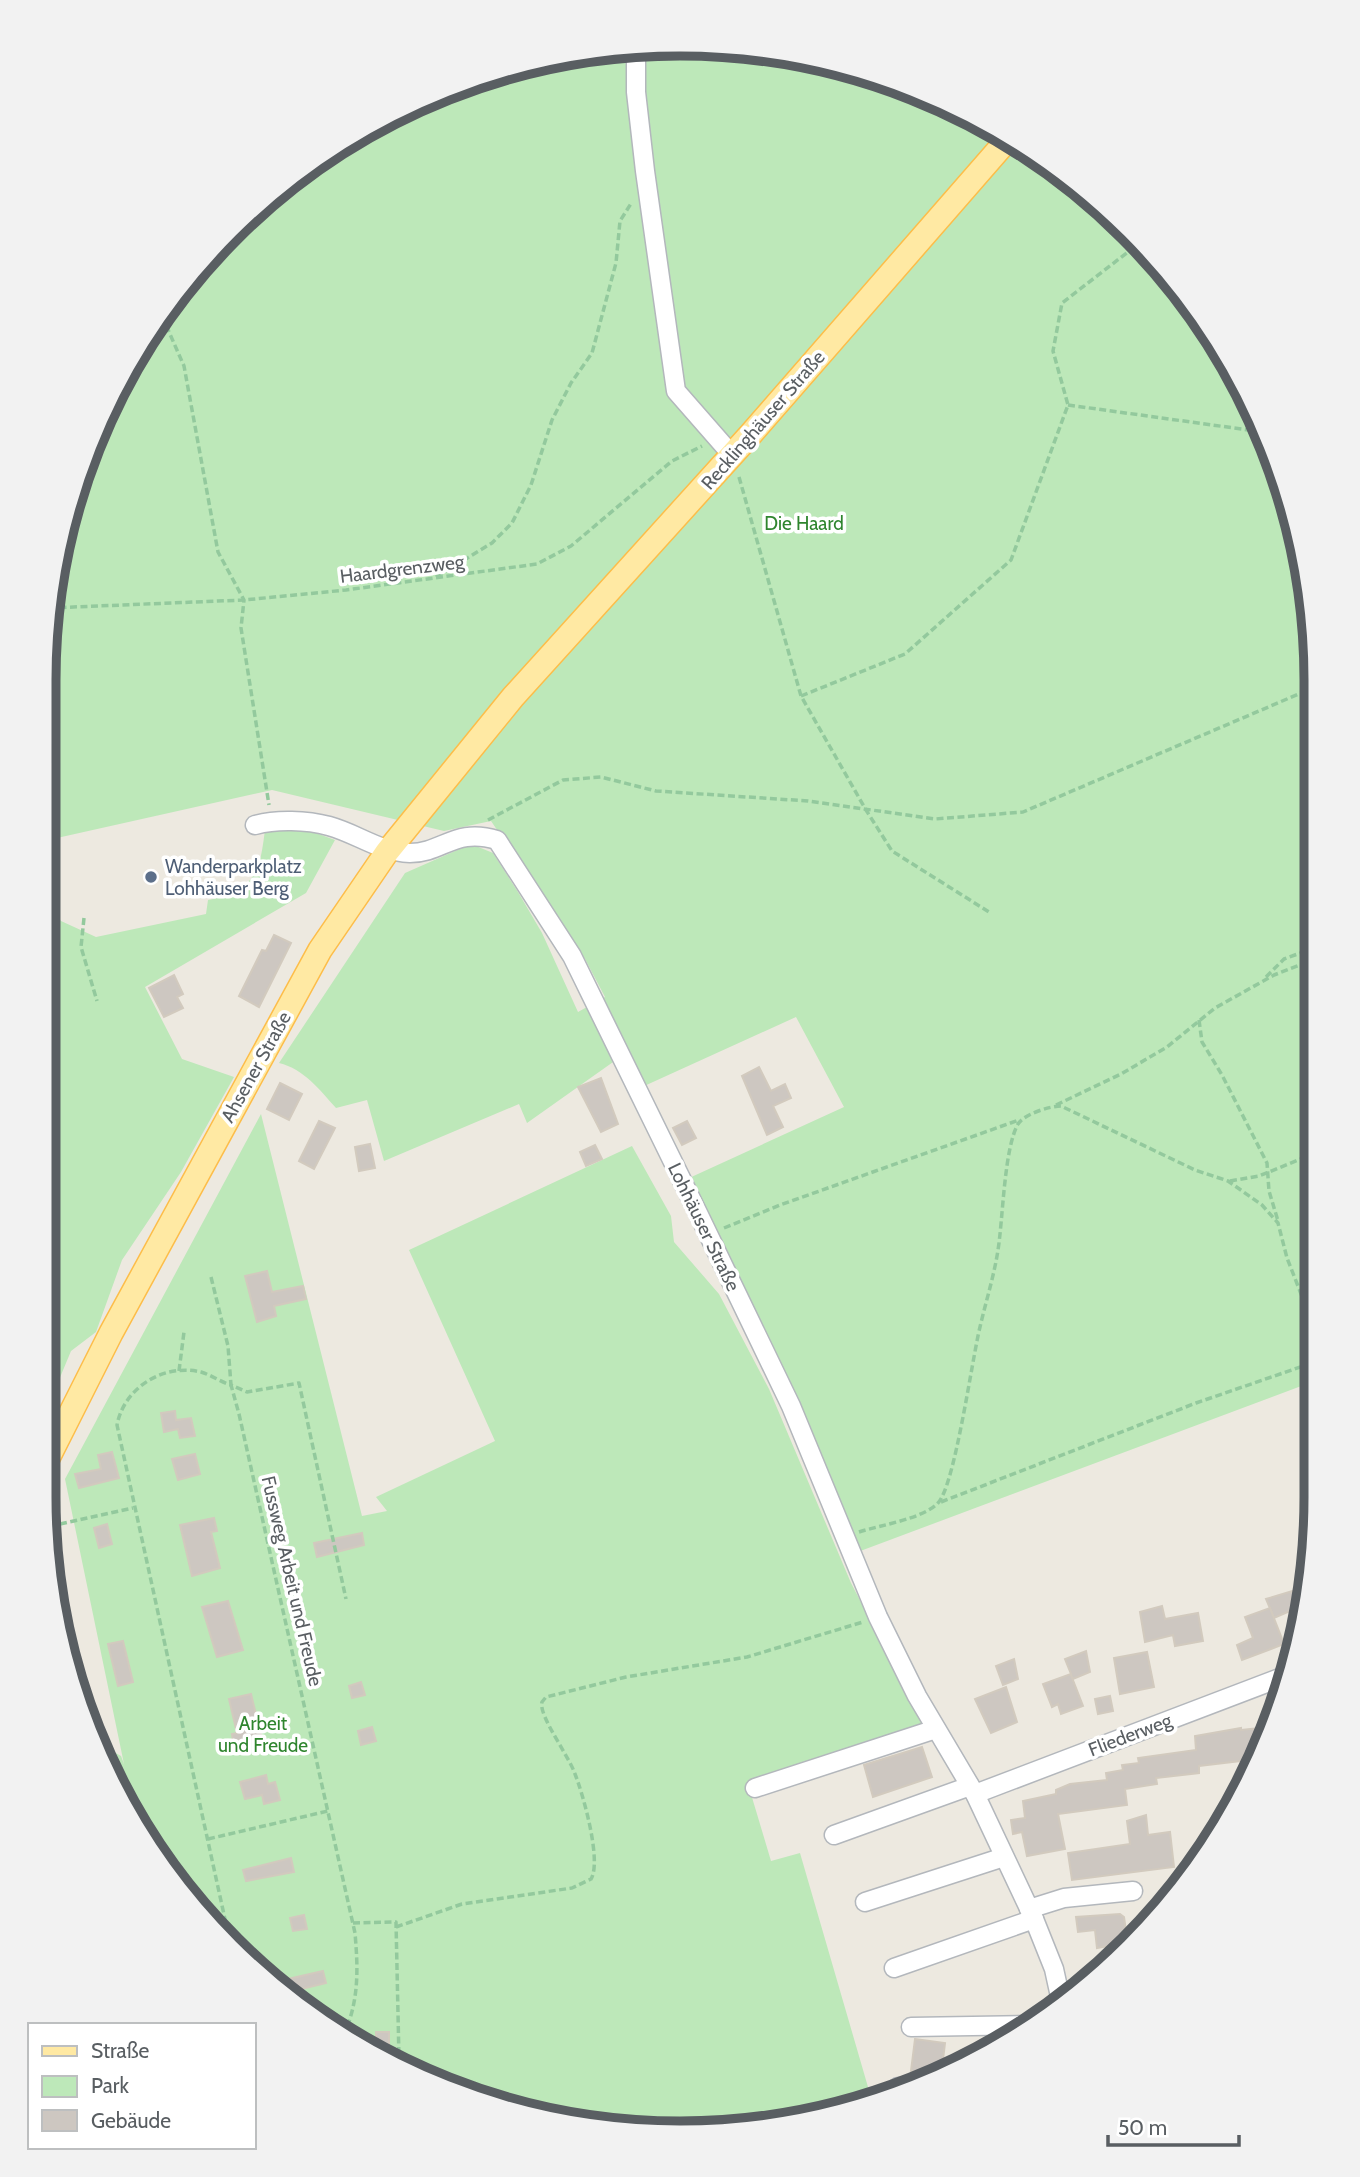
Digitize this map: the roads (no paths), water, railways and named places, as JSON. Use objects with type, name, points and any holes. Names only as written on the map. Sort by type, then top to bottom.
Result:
[{"type":"main road","name":"Recklinghäuser Straße","points":[[513,697],[725,446],[1002,146]]},
{"type":"main road","name":"Ahsener Straße","points":[[56,1442],[111,1333],[320,950],[387,852],[513,697]]},
{"type":"street","points":[[636,57],[636,92],[645,172],[676,391],[725,446]]},
{"type":"street","points":[[263,823],[329,826],[387,852]]},
{"type":"street","name":"Lohhäuser Straße","points":[[387,852],[414,853],[479,834],[497,840],[572,956],[791,1406],[877,1617],[917,1696],[972,1790],[1031,1914],[1054,1969],[1059,1993]]},
{"type":"street","name":"Fliederweg","points":[[972,1790],[1277,1679]]},
{"type":"street","points":[[755,1788],[936,1729]]},
{"type":"street","points":[[834,1835],[972,1790]]},
{"type":"street","points":[[865,1902],[1004,1857]]},
{"type":"street","points":[[894,1968],[1031,1914],[1064,1898],[1133,1891]]},
{"type":"street","points":[[911,2027],[1011,2025]]},
{"type":"place","name":"Wanderparkplatz Lohhäuser Berg","points":[[151,877]]},
{"type":"park label","name":"Die Haard","points":[[804,523]]},
{"type":"park label","name":"Arbeit und Freude","points":[[263,1734]]}]
